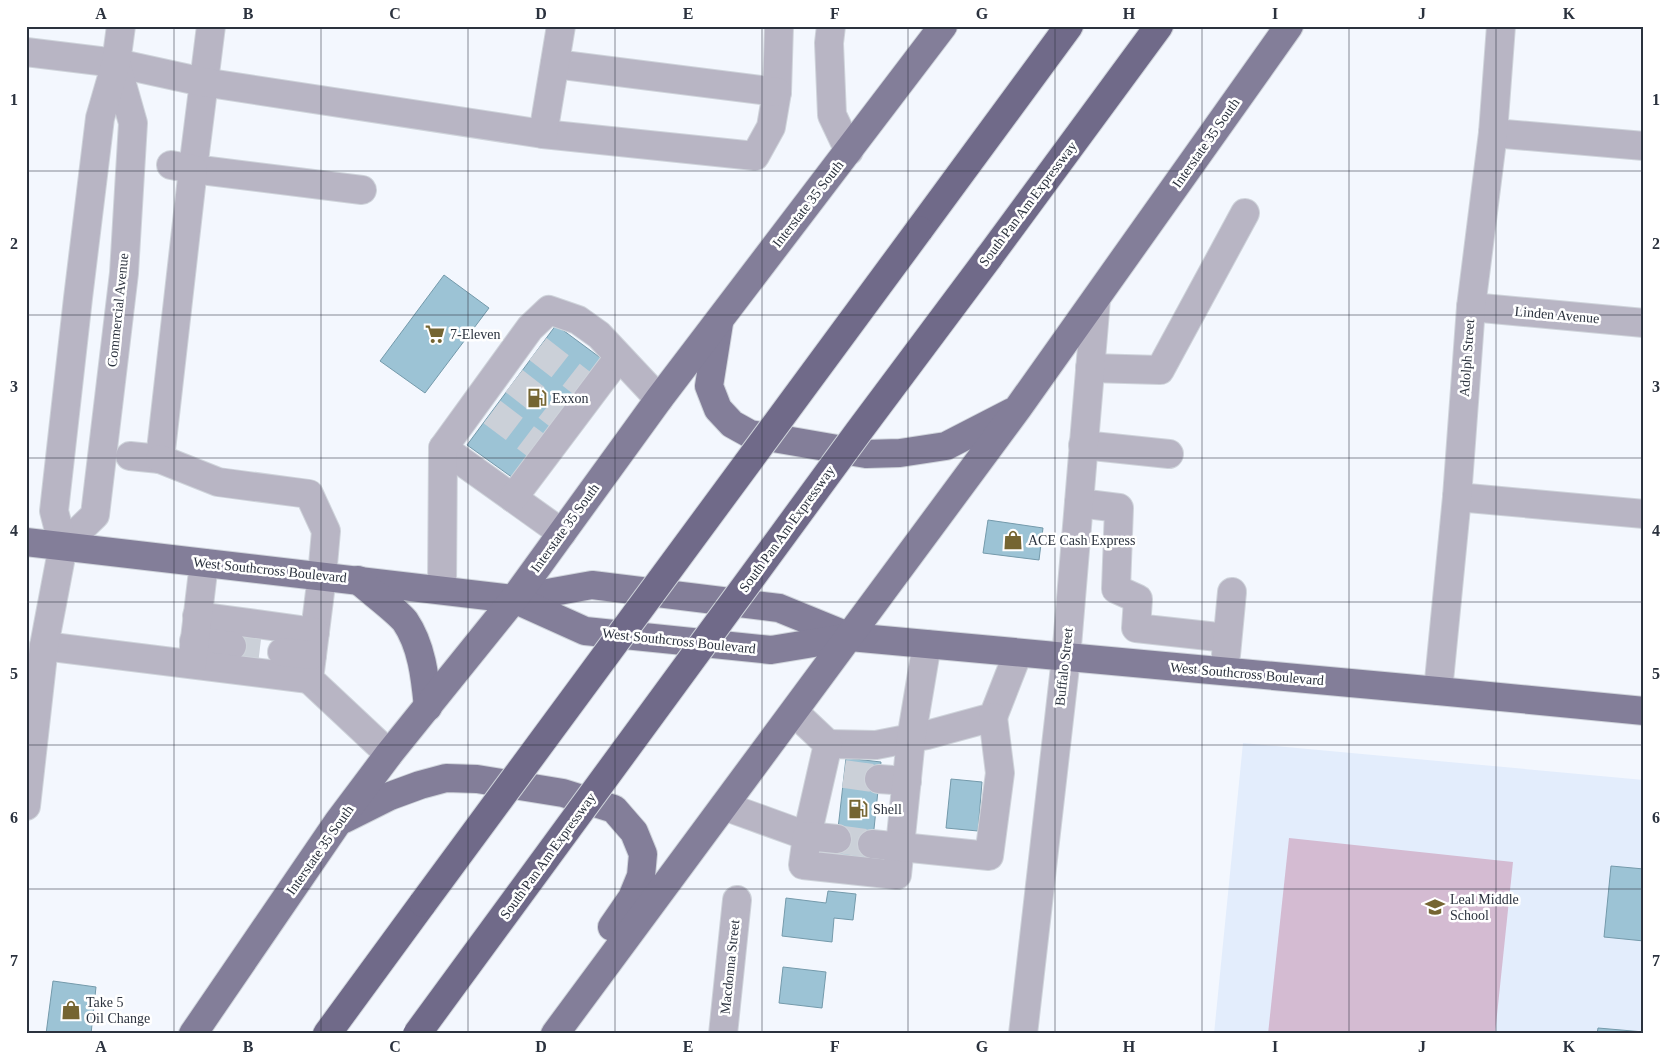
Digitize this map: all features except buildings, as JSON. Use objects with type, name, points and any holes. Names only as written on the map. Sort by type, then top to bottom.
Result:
[{"type":"highway","points":[[327,1034],[1069,26]]},
{"type":"highway","name":"South Pan Am Expressway","points":[[417,1034],[859,430],[1159,26]]},
{"type":"main road","name":"Interstate 35 South","points":[[193,1034],[338,822],[389,754],[514,599],[659,399],[943,26]]},
{"type":"main road","name":"Interstate 35 South","points":[[555,1034],[1018,408],[1289,26]]},
{"type":"main road","points":[[720,319],[709,386],[718,409],[732,424],[750,434],[866,454],[900,453],[946,446],[1018,408]]},
{"type":"main road","name":"West Southcross Boulevard","points":[[26,542],[514,599],[585,631],[771,650],[850,637],[1438,691],[1644,712]]},
{"type":"main road","points":[[358,580],[404,620],[416,643],[425,677],[428,707]]},
{"type":"main road","name":"West Southcross Boulevard","points":[[514,599],[592,585],[778,608],[850,637]]},
{"type":"main road","points":[[338,822],[390,796],[446,778],[477,779],[563,793],[614,809],[634,832],[643,854],[642,876],[632,898],[536,1034]]},
{"type":"street","name":"Commercial Avenue","points":[[26,806],[44,646],[63,546],[54,511],[78,298],[100,118],[116,63],[121,26]]},
{"type":"street","points":[[160,458],[182,167],[203,82],[211,26]]},
{"type":"street","points":[[543,134],[561,26]]},
{"type":"street","points":[[26,52],[116,63],[203,82],[543,134],[755,156],[771,127],[777,92],[779,26]]},
{"type":"street","points":[[831,26],[829,42],[832,115],[849,151]]},
{"type":"street","name":"Adolph Street","points":[[1438,691],[1457,497],[1471,307],[1493,133],[1500,26]]},
{"type":"street","name":"Commercial Avenue","points":[[63,546],[94,515],[124,273],[133,123],[116,63]]},
{"type":"street","points":[[555,64],[777,92]]},
{"type":"street","points":[[1493,133],[1644,146]]},
{"type":"street","points":[[182,167],[362,190]]},
{"type":"street","points":[[1090,368],[1160,370],[1245,213]]},
{"type":"street","name":"Buffalo Street","points":[[1023,1034],[1066,658],[1096,299]]},
{"type":"street","name":"Linden Avenue","points":[[1471,307],[1644,323]]},
{"type":"street","points":[[442,590],[444,448],[485,406],[531,343],[530,328],[549,310],[578,320],[600,335],[659,399]]},
{"type":"street","points":[[513,498],[541,450],[588,388],[619,357]]},
{"type":"street","points":[[1084,445],[1169,454]]},
{"type":"street","points":[[444,448],[562,533]]},
{"type":"street","points":[[130,456],[160,458],[218,482],[309,494],[326,531],[312,655]]},
{"type":"street","points":[[1457,497],[1644,514]]},
{"type":"street","points":[[1079,503],[1119,508],[1116,589],[1138,599],[1132,664]]},
{"type":"street","points":[[195,640],[204,562]]},
{"type":"street","points":[[1224,672],[1232,592]]},
{"type":"street","points":[[1136,628],[1228,638]]},
{"type":"street","points":[[195,640],[312,655]]},
{"type":"street","points":[[195,640],[232,646]]},
{"type":"street","points":[[44,646],[195,640],[312,655],[389,754]]},
{"type":"street","points":[[794,712],[828,744],[833,773],[807,836],[803,865],[897,875],[911,739],[927,644]]},
{"type":"street","points":[[282,652],[312,655]]},
{"type":"street","points":[[872,844],[989,856],[1000,773],[993,717],[1018,652]]},
{"type":"street","points":[[828,744],[876,745],[911,739],[993,717]]},
{"type":"street","points":[[879,778],[907,780]]},
{"type":"street","points":[[724,806],[807,836],[837,839]]},
{"type":"street","name":"Macdonna Street","points":[[723,1034],[737,900]]},
{"type":"shaded area","name":"Leal Middle School","points":[[1243,743],[1644,780],[1644,1034],[1214,1034]]},
{"type":"shaded area","points":[[1289,838],[1513,862],[1495,1034],[1268,1034]]},
{"type":"tunnel","points":[[538,349],[583,384]]},
{"type":"tunnel","points":[[514,381],[559,416]]},
{"type":"tunnel","points":[[492,412],[537,446]]},
{"type":"tunnel","points":[[232,646],[282,652]]},
{"type":"tunnel","points":[[844,774],[879,779]]},
{"type":"tunnel","points":[[837,839],[872,844]]},
{"type":"place","name":"7-Eleven","points":[[435,334]]},
{"type":"place","name":"Exxon","points":[[537,398]]},
{"type":"place","name":"ACE Cash Express","points":[[1013,540]]},
{"type":"place","name":"Shell","points":[[858,809]]},
{"type":"place","name":"Leal Middle School","points":[[1435,907]]},
{"type":"place","name":"Take 5 Oil Change","points":[[71,1010]]}]
